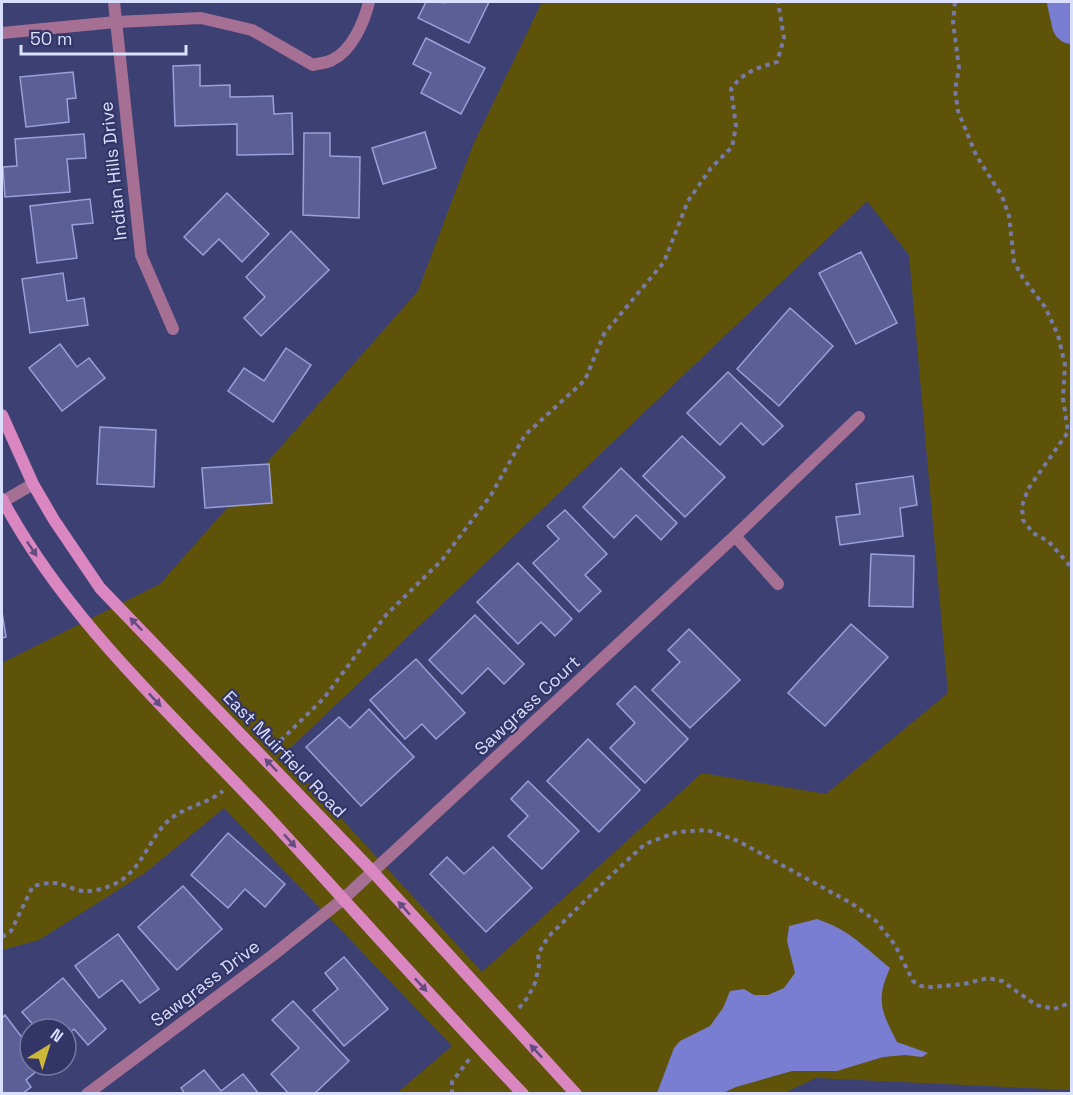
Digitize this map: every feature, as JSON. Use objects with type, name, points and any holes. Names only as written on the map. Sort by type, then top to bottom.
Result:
[{"type":"street","name":"Indian Hills Drive","points":[[114,2],[141,255],[173,329]]},
{"type":"street","points":[[2,33],[116,22],[201,18],[252,30],[313,64],[332,61],[346,50],[365,15],[369,2]]},
{"type":"street","name":"East Muirfield Road","points":[[2,415],[33,484],[54,520],[100,588],[373,872],[576,1094]]},
{"type":"street","name":"Sawgrass Court","points":[[342,900],[735,536],[859,417]]},
{"type":"street","points":[[33,484],[2,501],[56,586],[102,643],[523,1094]]},
{"type":"street","points":[[735,536],[777,584]]},
{"type":"street","name":"Sawgrass Drive","points":[[87,1094],[273,955],[342,900]]},
{"type":"path","points":[[263,757],[324,698],[386,615],[442,560],[491,495],[525,435],[585,380],[604,334],[664,261],[688,201],[711,168],[732,147],[736,126],[731,89],[739,78],[758,68],[777,62],[784,38],[778,2]]},
{"type":"path","points":[[956,2],[953,22],[959,68],[955,90],[958,111],[976,155],[1002,196],[1009,216],[1014,262],[1045,307],[1058,335],[1065,364],[1063,398],[1068,432],[1028,489],[1022,506],[1023,520],[1033,533],[1048,542],[1071,568]]},
{"type":"path","points":[[2,937],[11,931],[33,886],[52,882],[84,891],[109,887],[125,878],[138,866],[164,824],[185,810],[214,799],[234,782]]},
{"type":"path","points":[[508,1020],[528,997],[535,983],[539,966],[538,954],[548,937],[604,882],[645,844],[677,832],[708,830],[738,841],[850,903],[876,921],[896,945],[913,981],[921,986],[964,984],[988,978],[1002,981],[1036,1005],[1054,1009],[1071,1002]]},
{"type":"path","points":[[452,1094],[452,1082],[480,1048]]},
{"type":"shaded area","points":[[542,2],[1071,2],[1071,1090],[816,1078],[782,1094],[397,1093],[452,1046],[224,808],[145,873],[39,940],[2,950],[2,663],[160,584],[418,291],[473,145]],"holes":[[[867,201],[909,255],[948,693],[826,794],[702,773],[482,972],[283,755]]]},
{"type":"water","points":[[817,919],[848,934],[890,968],[885,979],[882,998],[887,1022],[897,1042],[928,1053],[922,1057],[905,1055],[883,1057],[837,1071],[792,1071],[723,1093],[657,1093],[674,1048],[680,1041],[710,1026],[723,1008],[730,991],[744,989],[754,995],[768,995],[784,988],[795,973],[787,941],[789,926]]},
{"type":"building","points":[[426,2],[489,2],[469,43],[418,18]]},
{"type":"building","points":[[426,38],[485,68],[461,114],[421,93],[431,73],[413,64]]},
{"type":"building","points":[[200,65],[200,86],[230,85],[230,97],[273,96],[274,114],[292,113],[293,154],[237,155],[237,124],[175,126],[173,66]]},
{"type":"building","points":[[73,72],[76,98],[67,99],[69,122],[26,127],[20,77]]},
{"type":"building","points":[[425,132],[436,168],[383,184],[372,148]]},
{"type":"building","points":[[304,133],[330,133],[330,156],[360,157],[359,218],[303,215]]},
{"type":"building","points":[[84,134],[86,158],[67,159],[70,192],[5,197],[3,167],[17,166],[15,139]]},
{"type":"building","points":[[227,193],[269,234],[242,262],[219,239],[203,255],[184,237]]},
{"type":"building","points":[[90,199],[93,223],[72,225],[77,258],[37,263],[30,206]]},
{"type":"building","points":[[291,231],[329,270],[261,336],[244,318],[265,297],[246,277]]},
{"type":"building","points":[[861,252],[897,323],[856,344],[819,273]]},
{"type":"building","points":[[63,273],[67,301],[84,298],[88,325],[30,333],[22,279]]},
{"type":"building","points":[[790,308],[833,346],[779,406],[737,369]]},
{"type":"building","points":[[60,344],[77,367],[89,358],[105,378],[62,411],[29,368]]},
{"type":"building","points":[[286,348],[311,365],[273,422],[228,391],[244,368],[264,381]]},
{"type":"building","points":[[728,372],[783,426],[763,445],[741,423],[720,445],[687,413]]},
{"type":"building","points":[[100,427],[156,430],[154,487],[97,484]]},
{"type":"building","points":[[682,436],[725,477],[685,517],[643,476]]},
{"type":"building","points":[[269,464],[272,503],[205,508],[202,468]]},
{"type":"building","points":[[621,468],[677,523],[661,540],[636,515],[614,538],[583,507]]},
{"type":"building","points":[[913,476],[917,505],[900,508],[903,536],[840,545],[836,517],[860,514],[856,484]]},
{"type":"building","points":[[565,510],[607,554],[585,575],[601,591],[579,612],[533,563],[559,539],[547,526]]},
{"type":"building","points":[[871,554],[914,556],[913,607],[869,606]]},
{"type":"building","points":[[518,563],[572,619],[555,636],[541,622],[518,644],[477,602]]},
{"type":"building","points":[[2,612],[6,637],[2,638]]},
{"type":"building","points":[[475,615],[524,664],[504,684],[488,668],[462,694],[429,660]]},
{"type":"building","points":[[851,624],[888,657],[825,726],[788,693]]},
{"type":"building","points":[[689,629],[740,680],[690,728],[652,690],[680,662],[668,650]]},
{"type":"building","points":[[416,659],[465,713],[436,739],[422,724],[405,739],[370,700]]},
{"type":"building","points":[[635,686],[688,739],[645,783],[610,748],[635,723],[617,704]]},
{"type":"building","points":[[369,709],[414,757],[361,806],[306,747],[339,717],[350,728]]},
{"type":"building","points":[[588,739],[640,790],[599,832],[547,781]]},
{"type":"building","points":[[528,781],[579,831],[542,869],[508,836],[528,816],[511,799]]},
{"type":"building","points":[[228,833],[285,884],[265,907],[245,889],[228,908],[191,875]]},
{"type":"building","points":[[493,847],[532,888],[486,932],[430,874],[447,857],[464,874]]},
{"type":"building","points":[[183,886],[222,929],[177,970],[138,927]]},
{"type":"building","points":[[118,934],[159,989],[140,1003],[122,980],[99,998],[75,966]]},
{"type":"building","points":[[344,957],[388,1009],[344,1046],[313,1010],[338,989],[325,973]]},
{"type":"building","points":[[63,978],[106,1029],[88,1045],[78,1034],[78,1017],[26,1017],[22,1012]]},
{"type":"building","points":[[293,1001],[349,1061],[314,1094],[289,1094],[271,1074],[299,1048],[272,1020]]},
{"type":"building","points":[[5,1015],[18,1032],[18,1077],[30,1077],[26,1080],[31,1087],[22,1094],[2,1094],[2,1018]]},
{"type":"building","points":[[204,1070],[221,1091],[243,1074],[259,1094],[185,1094],[181,1088]]},
{"type":"waterway","points":[[1067,2],[1072,24]]}]
